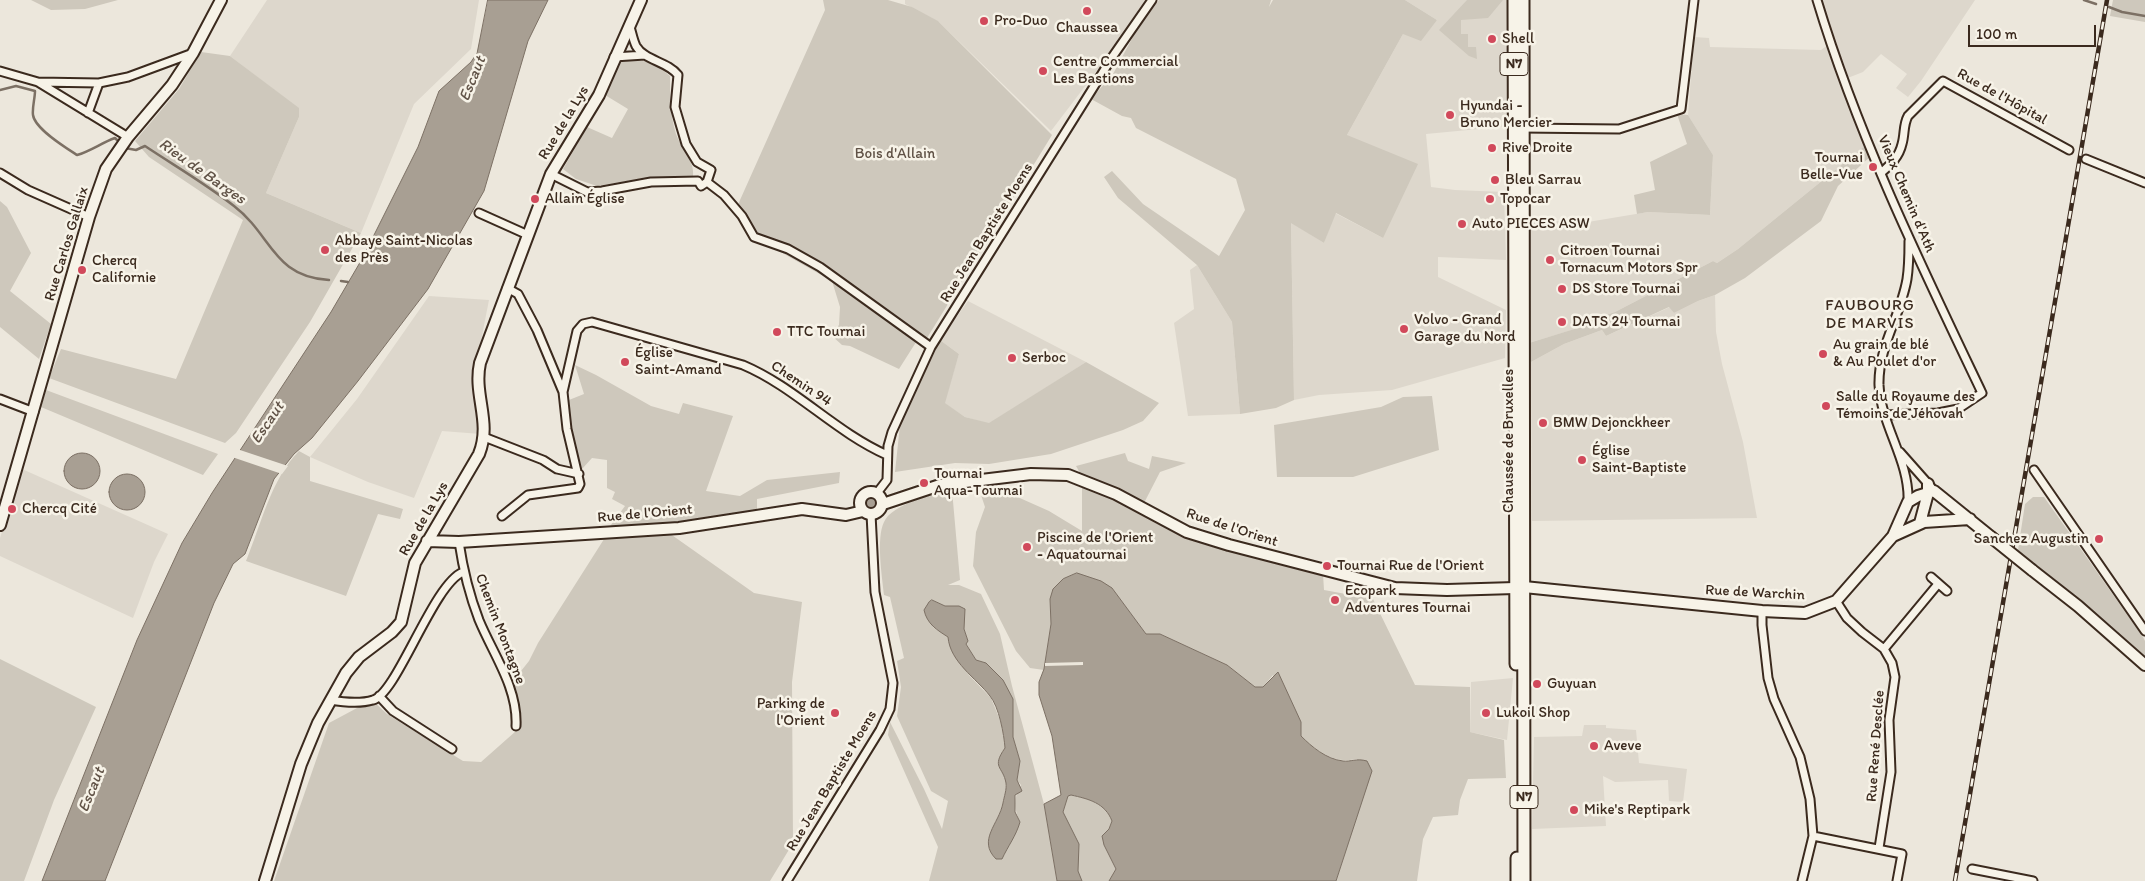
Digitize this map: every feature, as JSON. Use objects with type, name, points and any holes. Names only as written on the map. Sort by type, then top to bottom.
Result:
[{"type":"main road","name":"Chaussée de Bruxelles","points":[[1514,0],[1519,128]]},
{"type":"main road","name":"Chaussée de Bruxelles","points":[[1523,0],[1519,128],[1520,587],[1524,881]]},
{"type":"main road","name":"Chaussée de Bruxelles","points":[[1517,881],[1520,587]]},
{"type":"street","name":"Rue Carlos Gallaix","points":[[0,525],[89,217],[106,169],[128,137],[172,85],[193,53],[221,0]]},
{"type":"street","name":"Rue de la Lys","points":[[265,881],[301,764],[330,700],[358,657],[399,626],[403,617],[414,563],[479,454],[484,437],[485,424],[478,373],[507,288],[551,174],[599,96],[614,57],[630,27],[641,0]]},
{"type":"street","name":"Rue Jean Baptiste Moens","points":[[878,493],[887,480],[887,455],[892,432],[931,347],[1113,56],[1152,0]]},
{"type":"street","points":[[1519,128],[1619,129],[1681,109],[1694,0]]},
{"type":"street","name":"Vieux Chemin d'Ath","points":[[1817,0],[1836,62],[1909,240],[1982,393],[1958,409],[1884,415]]},
{"type":"street","points":[[551,174],[587,192],[651,182],[698,181],[701,186],[707,182],[711,170],[697,162],[686,144],[675,107],[678,75],[672,68],[645,56],[637,47],[630,27]]},
{"type":"street","points":[[0,71],[38,82],[99,83],[128,77],[193,53]]},
{"type":"street","points":[[614,57],[645,56]]},
{"type":"street","name":"Rue de l'Hôpital","points":[[1881,173],[1894,162],[1903,143],[1905,122],[1908,116],[1943,81],[2069,150]]},
{"type":"street","points":[[38,82],[128,137]]},
{"type":"street","points":[[88,113],[99,83]]},
{"type":"street","points":[[2086,159],[2145,183]]},
{"type":"street","points":[[0,173],[28,190],[89,217]]},
{"type":"street","points":[[707,182],[724,195],[742,216],[754,237],[788,250],[820,267],[931,347]]},
{"type":"street","points":[[480,213],[528,235]]},
{"type":"street","points":[[1908,502],[1908,494],[1898,450],[1884,415],[1881,401],[1880,370],[1883,354],[1907,279],[1909,240]]},
{"type":"street","points":[[502,516],[528,495],[578,488],[580,484],[567,429],[563,392],[537,330],[518,294],[507,288]]},
{"type":"street","name":"Chemin 94","points":[[563,392],[577,331],[583,324],[592,322],[743,364],[765,374],[849,433],[887,455]]},
{"type":"street","points":[[0,399],[34,412]]},
{"type":"street","points":[[484,437],[542,460],[557,469],[579,474]]},
{"type":"street","points":[[1898,450],[1930,489],[2078,606],[2145,665]]},
{"type":"street","points":[[2034,470],[2145,631]]},
{"type":"street","name":"Rue de l'Orient","points":[[883,504],[940,485],[1031,474],[1068,475],[1116,494],[1187,532],[1395,588],[1412,590],[1520,587]]},
{"type":"street","points":[[1908,502],[1930,489]]},
{"type":"street","points":[[1920,523],[1930,489]]},
{"type":"street","points":[[869,492],[878,493],[882,498],[883,504],[878,512],[867,512],[860,505],[862,497],[869,492]]},
{"type":"street","name":"Rue de Warchin","points":[[1520,587],[1762,611],[1806,613],[1836,601],[1893,536],[1908,502]]},
{"type":"street","name":"Rue de l'Orient","points":[[427,541],[459,542],[679,528],[796,510],[846,515],[867,512]]},
{"type":"street","name":"Rue Jean Baptiste Moens","points":[[787,881],[880,730],[891,704],[893,683],[875,592],[867,512]]},
{"type":"street","points":[[1893,536],[1920,523],[1970,520]]},
{"type":"street","name":"Chemin Montagne","points":[[459,542],[464,572],[480,622],[509,686],[517,716],[516,726]]},
{"type":"street","points":[[330,700],[372,700],[379,696],[397,671],[442,593],[458,574],[464,572]]},
{"type":"street","points":[[1931,577],[1947,591]]},
{"type":"street","points":[[1884,649],[1938,584]]},
{"type":"street","name":"Rue René Desclée","points":[[1836,601],[1848,618],[1884,649],[1892,663],[1895,677],[1889,720],[1890,783],[1880,848]]},
{"type":"street","points":[[1762,611],[1768,678],[1774,699],[1802,761],[1810,799],[1813,836],[1802,881]]},
{"type":"street","points":[[379,696],[393,711],[452,749]]},
{"type":"street","points":[[1813,836],[1880,848],[1902,854],[1897,881]]},
{"type":"street","points":[[1972,869],[2033,881]]},
{"type":"shaded area","points":[[267,0],[479,0],[471,49],[414,104],[361,233],[266,193],[299,117],[299,109],[230,56]]},
{"type":"shaded area","name":"Centre Commercial Les Bastions","points":[[905,0],[1147,0],[1130,27],[1051,131],[939,22],[905,4]]},
{"type":"shaded area","points":[[1405,0],[1509,0],[1510,126],[1426,134],[1431,187],[1504,192],[1506,260],[1438,257],[1438,277],[1506,310],[1505,358],[1392,390],[1319,395],[1294,400],[1291,222],[1324,243],[1335,213],[1383,238],[1347,135],[1403,34],[1437,20]]},
{"type":"shaded area","points":[[1822,0],[1975,0],[1921,81],[1908,97],[1896,88],[1907,74],[1881,54],[1863,72],[1840,81],[1866,145],[1738,249],[1717,263],[1713,261],[1615,312],[1600,317],[1584,315],[1585,326],[1529,343],[1530,220],[1588,222],[1648,212],[1710,215],[1713,155],[1688,115],[1694,37],[1709,38],[1710,47],[1821,50],[1835,40]]},
{"type":"shaded area","points":[[1197,265],[1232,322],[1240,414],[1188,416],[1174,323],[1194,309],[1190,270]]},
{"type":"shaded area","points":[[1715,295],[1716,332],[1722,364],[1743,442],[1757,518],[1532,521],[1531,362],[1564,344],[1602,330],[1606,336],[1670,307],[1674,313]]},
{"type":"shaded area","points":[[429,296],[489,300],[474,376],[481,434],[442,431],[414,498],[368,482],[310,457],[357,399]]},
{"type":"shaded area","points":[[968,301],[1086,362],[989,424],[965,417],[944,403],[959,354],[940,340]]},
{"type":"shaded area","points":[[22,469],[168,534],[154,562],[133,618],[0,556],[0,538]]},
{"type":"shaded area","points":[[1513,678],[1507,740],[1470,732],[1471,682]]},
{"type":"shaded area","points":[[1584,725],[1606,725],[1606,728],[1636,730],[1639,763],[1687,769],[1683,802],[1669,801],[1668,780],[1615,782],[1603,776],[1606,826],[1532,829],[1534,737],[1582,736]]},
{"type":"green space","points":[[31,0],[118,0],[85,9],[51,10]]},
{"type":"green space","name":"Bois d'Allain","points":[[823,0],[888,0],[912,7],[938,21],[1052,135],[927,338],[922,337],[918,339],[899,369],[850,346],[842,345],[831,335],[839,325],[840,307],[832,281],[754,237],[736,209],[825,10]]},
{"type":"green space","points":[[1159,0],[1271,0],[1269,7],[1273,0],[1405,0],[1437,20],[1421,41],[1403,34],[1347,135],[1418,164],[1383,238],[1336,213],[1324,243],[1291,223],[1294,400],[1276,408],[1240,414],[1232,322],[1197,265],[1118,198],[1104,177],[1112,171],[1143,204],[1219,256],[1245,210],[1236,179],[1136,128],[1131,118],[1122,116],[1091,99],[1113,74],[1135,33]]},
{"type":"green space","points":[[1467,0],[1503,0],[1488,18],[1461,20],[1461,34],[1468,34],[1468,47],[1476,47],[1477,59],[1469,56],[1439,30]]},
{"type":"green space","points":[[2113,0],[2145,0],[2145,22],[2110,16]]},
{"type":"green space","points":[[201,52],[230,56],[299,108],[299,117],[266,193],[361,233],[310,322],[236,433],[225,443],[49,378],[61,349],[176,379],[243,220],[149,157],[135,141],[179,89]]},
{"type":"green space","points":[[632,60],[653,62],[670,76],[674,127],[678,139],[692,165],[693,176],[645,178],[597,186],[576,179],[563,169],[587,127],[612,138],[628,109],[605,95],[618,63]]},
{"type":"green space","points":[[1677,114],[1688,115],[1713,155],[1710,215],[1648,212],[1637,214],[1634,195],[1655,190],[1650,162],[1687,144]]},
{"type":"green space","points":[[1866,145],[1871,156],[1838,186],[1821,221],[1745,278],[1715,295],[1674,313],[1669,307],[1606,336],[1602,330],[1564,344],[1531,362],[1529,343],[1584,326],[1584,315],[1600,317],[1615,312],[1713,261],[1717,263],[1738,249]]},
{"type":"green space","points":[[0,201],[7,207],[31,253],[10,291],[51,324],[39,359],[0,327]]},
{"type":"green space","points":[[940,340],[959,354],[945,403],[965,417],[989,423],[1086,362],[1159,403],[1143,421],[1123,430],[1051,454],[989,464],[955,463],[895,472],[900,425]]},
{"type":"green space","points":[[575,365],[651,406],[679,414],[683,403],[733,416],[706,491],[740,496],[767,480],[840,472],[839,483],[757,499],[757,511],[605,533],[625,506],[612,499],[615,492],[607,488],[607,460],[592,458],[582,469],[572,435],[569,409],[569,400],[584,394]]},
{"type":"green space","points":[[46,390],[218,454],[203,475],[41,407]]},
{"type":"green space","points":[[1432,396],[1439,450],[1353,477],[1277,477],[1274,425],[1381,407],[1403,397]]},
{"type":"green space","points":[[299,451],[310,457],[310,481],[403,509],[400,519],[378,514],[346,596],[246,561],[274,489],[289,462]]},
{"type":"green space","points":[[1125,453],[1128,461],[1149,469],[1152,456],[1186,463],[1160,472],[1143,505],[1080,473],[1076,466]]},
{"type":"green space","points":[[1082,481],[1197,540],[1323,574],[1324,590],[1373,599],[1415,685],[1470,687],[1470,732],[1504,740],[1506,778],[1468,779],[1460,800],[1458,815],[1433,817],[1423,839],[1417,881],[1336,881],[1350,838],[1357,759],[1341,760],[1333,758],[1320,752],[1301,736],[1301,730],[1273,675],[1263,687],[1255,687],[1227,665],[1160,634],[1146,634],[1112,588],[1050,599],[1051,624],[1044,670],[1030,668],[1016,651],[973,566],[976,532],[985,507],[980,492],[995,487],[1049,511],[1082,531]]},
{"type":"green space","points":[[952,490],[960,580],[948,585],[959,585],[981,594],[1000,634],[1044,804],[1057,881],[929,881],[938,847],[888,735],[890,722],[942,829],[948,801],[931,791],[897,716],[901,687],[897,661],[904,658],[890,597],[884,595],[880,537],[884,522],[895,510],[925,497]],"holes":[[[932,600],[945,606],[964,609],[964,629],[968,641],[966,643],[976,660],[986,663],[1012,723],[1013,737],[1020,761],[1017,780],[1021,785],[1015,804],[1020,822],[996,859],[991,852],[989,838],[1001,811],[1006,788],[1005,777],[999,763],[1005,748],[1002,725],[991,698],[969,675],[948,637],[933,627]]]},
{"type":"green space","points":[[2033,497],[2044,497],[2143,637],[2145,641],[2145,657],[2018,550],[2025,504]]},
{"type":"green space","points":[[669,533],[754,593],[802,602],[792,682],[793,843],[770,881],[274,881],[329,723],[372,700],[387,714],[463,761],[481,762],[516,731],[517,716],[509,686],[529,661],[538,643],[606,536]]},
{"type":"green space","points":[[0,659],[96,707],[54,800],[24,881],[0,881]]},
{"type":"green space","points":[[1071,795],[1090,800],[1100,806],[1112,821],[1104,845],[1116,869],[1109,881],[1082,881],[1079,878],[1063,812],[1068,796]]},
{"type":"water","name":"Escaut","points":[[488,0],[548,0],[528,41],[484,191],[428,289],[312,438],[294,454],[274,479],[245,554],[233,564],[214,603],[105,881],[42,881],[137,640],[182,543],[212,493],[331,312],[362,259],[418,147],[439,91],[471,62],[477,53]]},
{"type":"water","points":[[82,453],[94,459],[100,471],[94,483],[82,489],[70,483],[64,471],[70,459]]},
{"type":"water","points":[[127,474],[139,480],[145,492],[139,504],[127,510],[115,504],[109,492],[115,480]]},
{"type":"water","points":[[870,498],[874,498],[878,504],[874,510],[870,510],[866,506],[866,502]]},
{"type":"water","points":[[1077,573],[1101,581],[1112,588],[1146,634],[1160,634],[1227,665],[1255,687],[1263,687],[1278,672],[1301,722],[1301,736],[1331,758],[1343,761],[1367,761],[1372,771],[1336,881],[1109,881],[1116,869],[1104,845],[1102,836],[1109,829],[1112,821],[1101,806],[1090,800],[1071,795],[1068,796],[1063,812],[1079,844],[1078,871],[1082,881],[1057,881],[1044,804],[1061,795],[1052,736],[1039,695],[1039,682],[1044,669],[1051,624],[1050,599],[1053,589],[1063,579]]},
{"type":"water","points":[[932,600],[945,606],[959,606],[965,609],[964,629],[968,641],[966,644],[976,660],[986,663],[1003,680],[1013,699],[1013,737],[1020,761],[1017,780],[1022,791],[1015,795],[1015,812],[1020,822],[1002,859],[996,859],[989,845],[989,838],[1001,811],[1006,788],[1005,777],[998,763],[1005,748],[1001,721],[990,696],[958,662],[953,654],[948,637],[936,629],[927,619],[924,610]]},
{"type":"pier","points":[[237,449],[288,466],[282,474],[232,457]]},
{"type":"pier","points":[[1083,662],[1083,665],[1045,666],[1045,663]]},
{"type":"waterway","points":[[2084,0],[2096,4]]},
{"type":"waterway","points":[[2109,7],[2122,12],[2145,16]]},
{"type":"waterway","name":"Rieu de Barges","points":[[0,90],[16,86],[35,91],[33,112],[35,120],[52,138],[77,155],[115,138],[117,140]]},
{"type":"waterway","name":"Rieu de Barges","points":[[125,148],[136,150],[145,146],[190,175],[247,217],[284,263],[310,277],[329,280]]},
{"type":"waterway","name":"Rieu de Barges","points":[[341,281],[348,282]]},
{"type":"railway","points":[[1955,881],[2107,0]]},
{"type":"place","name":"Chaussea","points":[[1087,11]]},
{"type":"place","name":"Pro-Duo","points":[[984,21]]},
{"type":"place","name":"Shell","points":[[1492,39]]},
{"type":"place","name":"Centre Commercial Les Bastions","points":[[1043,71]]},
{"type":"place","name":"Hyundai - Bruno Mercier","points":[[1450,115]]},
{"type":"place","name":"Rive Droite","points":[[1492,148]]},
{"type":"place","name":"Tournai Belle-Vue","points":[[1873,167]]},
{"type":"place","name":"Bleu Sarrau","points":[[1495,180]]},
{"type":"place","name":"Allain Église","points":[[535,199]]},
{"type":"place","name":"Topocar","points":[[1490,199]]},
{"type":"place","name":"Auto PIECES ASW","points":[[1462,224]]},
{"type":"place","name":"Abbaye Saint-Nicolas des Près","points":[[325,250]]},
{"type":"place","name":"Citroen Tournai Tornacum Motors Spr","points":[[1550,260]]},
{"type":"place","name":"Chercq Californie","points":[[82,270]]},
{"type":"place","name":"DS Store Tournai","points":[[1562,289]]},
{"type":"place","name":"DATS 24 Tournai","points":[[1562,322]]},
{"type":"place","name":"Volvo - Grand Garage du Nord","points":[[1404,329]]},
{"type":"place","name":"TTC Tournai","points":[[777,332]]},
{"type":"place","name":"Au grain de blé & Au Poulet d'or","points":[[1823,354]]},
{"type":"place","name":"Serboc","points":[[1012,358]]},
{"type":"place","name":"Église Saint-Amand","points":[[625,362]]},
{"type":"place","name":"Salle du Royaume des Témoins de Jéhovah","points":[[1826,406]]},
{"type":"place","name":"BMW Dejonckheer","points":[[1543,423]]},
{"type":"place","name":"Église Saint-Baptiste","points":[[1582,460]]},
{"type":"place","name":"Tournai Aqua-Tournai","points":[[924,483]]},
{"type":"place","name":"Chercq Cité","points":[[12,509]]},
{"type":"place","name":"Sanchez Augustin","points":[[2099,539]]},
{"type":"place","name":"Piscine de l'Orient - Aquatournai","points":[[1027,547]]},
{"type":"place","name":"Tournai Rue de l'Orient","points":[[1327,566]]},
{"type":"place","name":"Ecopark Adventures Tournai","points":[[1335,600]]},
{"type":"place","name":"Guyuan","points":[[1537,684]]},
{"type":"place","name":"Parking de l'Orient","points":[[835,713]]},
{"type":"place","name":"Lukoil Shop","points":[[1486,713]]},
{"type":"place","name":"Aveve","points":[[1594,746]]},
{"type":"place","name":"Mike's Reptipark","points":[[1574,810]]},
{"type":"district","name":"FAUBOURG DE MARVIS","points":[[1870,315]]}]
